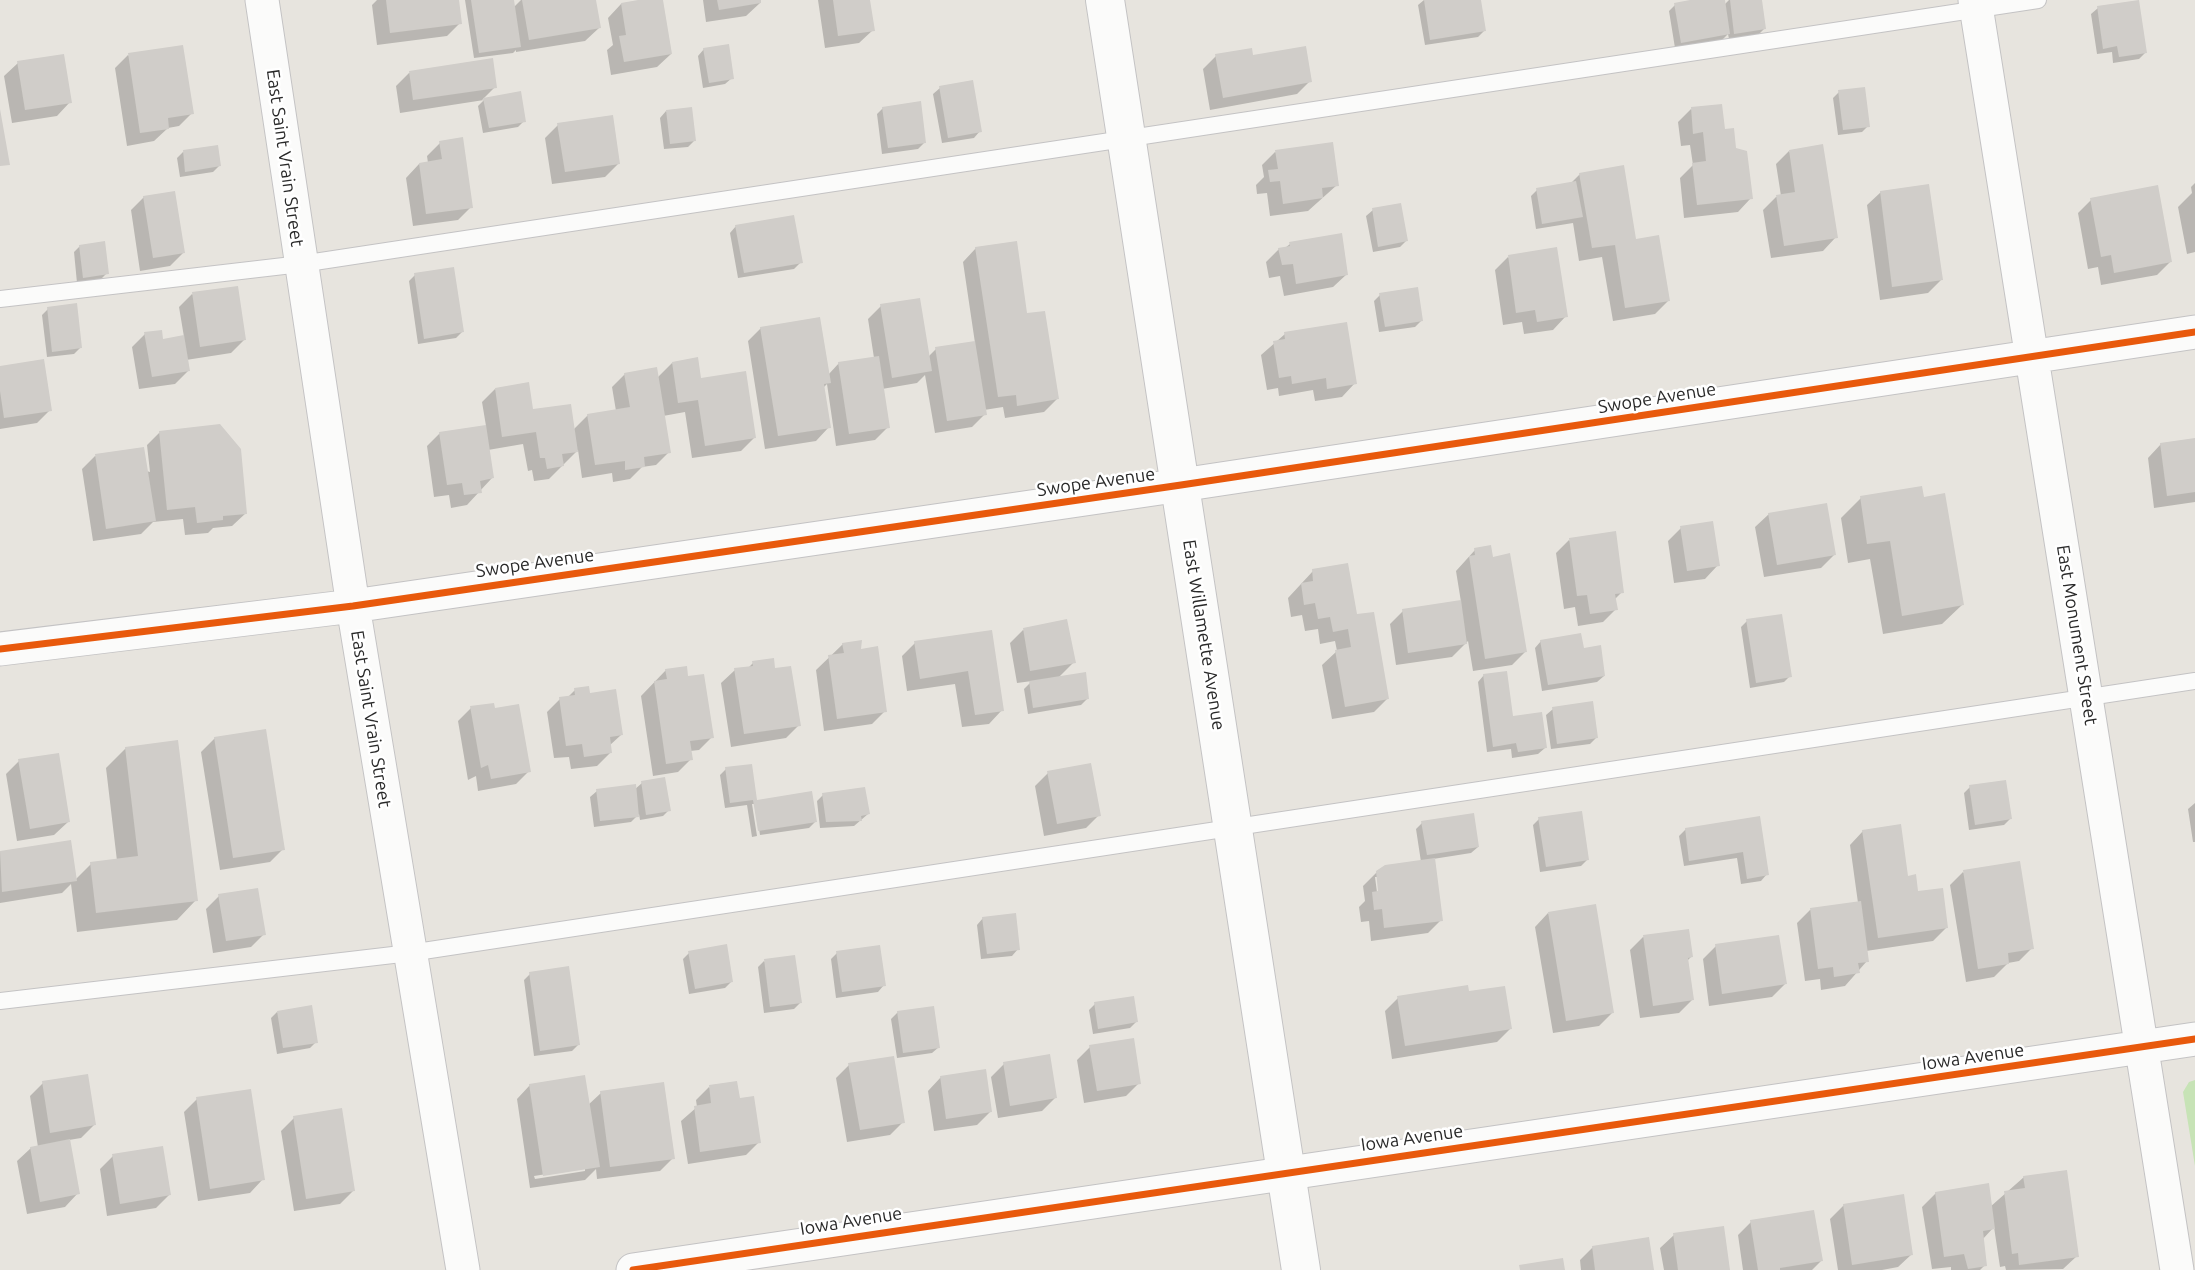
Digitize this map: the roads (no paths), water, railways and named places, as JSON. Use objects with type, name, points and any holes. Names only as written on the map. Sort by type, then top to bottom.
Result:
[{"type":"street","name":"East Saint Vrain Street","points":[[262,0],[353,606],[463,1270]]},
{"type":"street","name":"East Willamette Avenue","points":[[1105,0],[1301,1270]]},
{"type":"street","name":"East Monument Street","points":[[1975,5],[2177,1270]]},
{"type":"street","name":"Swope Avenue","points":[[0,649],[353,606],[1181,485],[2195,332]]},
{"type":"street","name":"Iowa Avenue","points":[[633,1270],[2195,1040]]},
{"type":"lane","points":[[0,299],[301,264],[1127,139],[1975,5],[2039,0]]},
{"type":"lane","points":[[0,1001],[410,953],[1234,830],[2195,681]]}]
